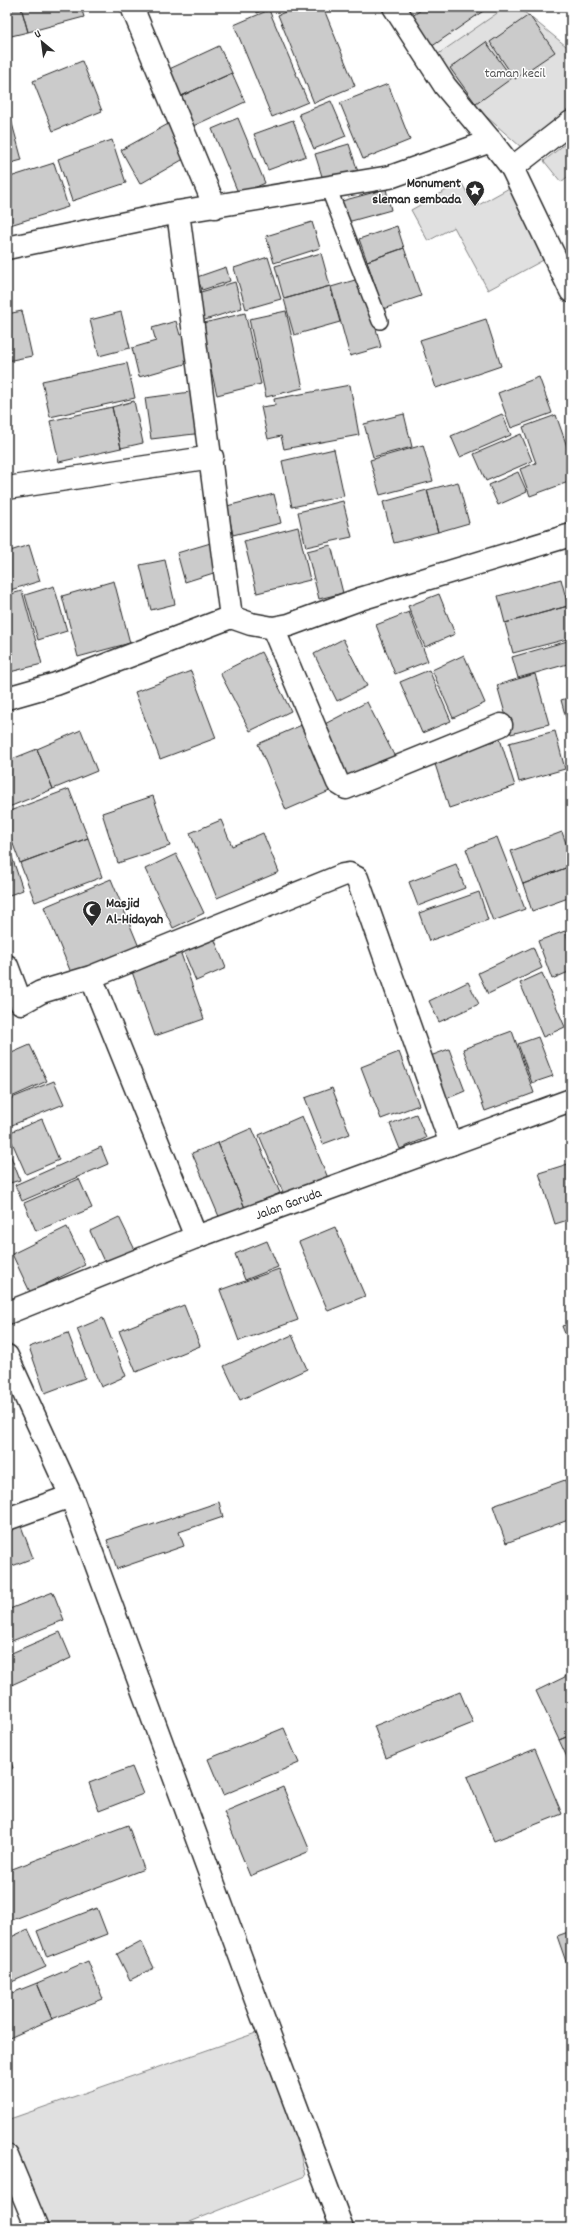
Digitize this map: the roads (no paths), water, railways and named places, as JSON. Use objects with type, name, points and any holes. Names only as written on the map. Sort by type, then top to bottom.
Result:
[{"type":"street","points":[[132,7],[215,207]]},
{"type":"street","points":[[394,7],[445,86],[512,168],[571,290]]},
{"type":"street","points":[[512,168],[571,122]]},
{"type":"street","points":[[7,248],[178,212],[390,177],[491,141]]},
{"type":"street","points":[[178,212],[212,457],[231,617]]},
{"type":"street","points":[[7,488],[212,457]]},
{"type":"street","points":[[7,698],[56,684],[231,617],[251,624],[273,628],[289,626],[360,599],[571,535]]},
{"type":"street","points":[[273,628],[338,783],[346,788],[501,725]]},
{"type":"street","points":[[7,966],[14,1006],[41,992],[91,977],[343,875],[353,875],[357,878],[451,1144]]},
{"type":"street","points":[[91,977],[196,1237]]},
{"type":"street","name":"Jalan Garuda","points":[[7,1314],[196,1237],[571,1100]]},
{"type":"street","points":[[7,1356],[71,1496],[260,2010],[342,2228]]},
{"type":"street","points":[[7,1519],[71,1496]]},
{"type":"street","points":[[7,2156],[37,2228]]},
{"type":"lane","points":[[328,187],[380,321]]},
{"type":"place","name":"Monument sleman sembada","points":[[475,207]]},
{"type":"place","name":"Masjid Al-Hidayah","points":[[92,927]]},
{"type":"park label","name":"taman kecil","points":[[515,72]]}]
